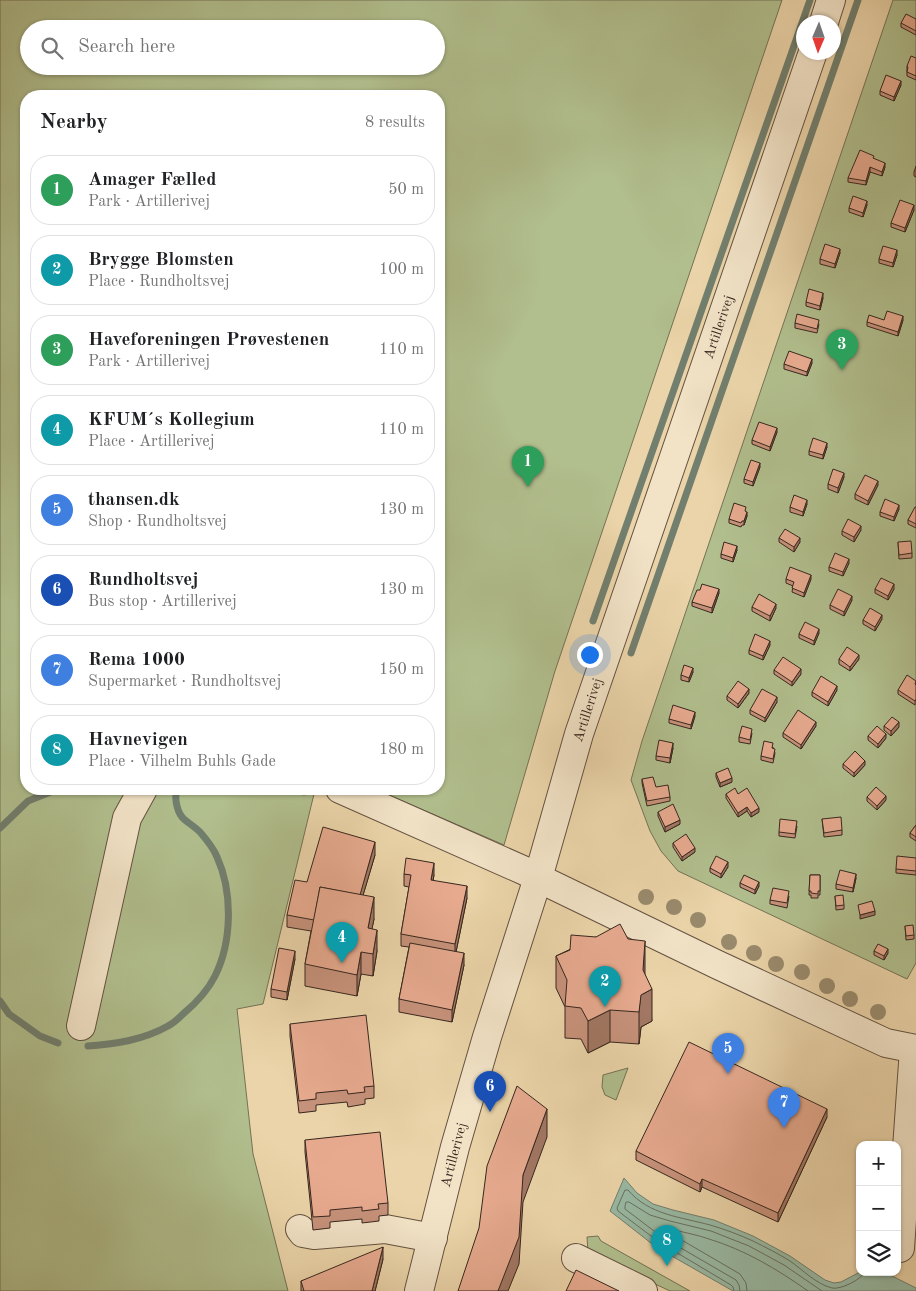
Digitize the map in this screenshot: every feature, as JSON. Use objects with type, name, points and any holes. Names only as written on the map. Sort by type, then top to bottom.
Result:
[{"type":"street","points":[[826,15],[831,0]]},
{"type":"street","name":"Artillerivej","points":[[419,1291],[455,1147],[487,1037],[538,878],[579,734],[810,60]]},
{"type":"street","points":[[81,1026],[127,818],[140,795]]},
{"type":"street","points":[[354,795],[525,871],[718,965],[886,1043],[915,1049],[901,1235]]},
{"type":"street","points":[[300,1229],[303,1233],[314,1235],[385,1229],[433,1238]]},
{"type":"street","points":[[576,1258],[643,1291]]},
{"type":"shaded area","points":[[0,0],[782,0],[555,671],[504,845],[389,795],[445,795],[445,90],[20,90],[20,795],[314,795],[263,1004],[237,1009],[253,1154],[288,1291],[0,1291]]},
{"type":"shaded area","points":[[893,0],[916,0],[916,963],[907,979],[678,871],[661,851],[650,831],[631,780],[642,741]]},
{"type":"shaded area","points":[[628,1068],[616,1100],[605,1095],[602,1087],[603,1075]]},
{"type":"shaded area","points":[[598,1236],[601,1241],[690,1291],[670,1291],[588,1252],[587,1237]]},
{"type":"water","points":[[624,1178],[637,1193],[653,1204],[714,1220],[753,1236],[790,1256],[825,1280],[834,1283],[841,1282],[856,1274],[856,1276],[892,1276],[916,1288],[916,1291],[733,1291],[656,1247],[610,1211]]},
{"type":"building","points":[[906,14],[916,19],[916,31],[901,23]]},
{"type":"building","points":[[911,56],[916,58],[916,76],[907,72]]},
{"type":"building","points":[[886,75],[901,81],[894,97],[880,91]]},
{"type":"building","points":[[860,150],[885,163],[882,172],[870,167],[866,181],[848,178]]},
{"type":"building","points":[[853,196],[867,201],[863,213],[849,208]]},
{"type":"building","points":[[900,200],[914,205],[905,228],[891,223]]},
{"type":"building","points":[[825,244],[840,249],[835,264],[820,259]]},
{"type":"building","points":[[883,246],[897,250],[893,263],[879,259]]},
{"type":"building","points":[[809,289],[823,293],[820,306],[806,302]]},
{"type":"building","points":[[887,311],[903,316],[898,332],[867,322],[869,315],[884,320]]},
{"type":"building","points":[[797,314],[819,320],[817,329],[795,323]]},
{"type":"building","points":[[789,351],[812,359],[807,372],[784,364]]},
{"type":"building","points":[[759,422],[777,428],[770,447],[752,440]]},
{"type":"building","points":[[813,438],[827,443],[823,455],[809,451]]},
{"type":"building","points":[[751,460],[760,463],[753,482],[744,479]]},
{"type":"building","points":[[833,469],[844,473],[838,488],[828,484]]},
{"type":"building","points":[[865,475],[878,481],[868,501],[855,494]]},
{"type":"building","points":[[794,495],[807,500],[803,512],[790,507]]},
{"type":"building","points":[[885,499],[899,505],[894,517],[880,512]]},
{"type":"building","points":[[734,503],[746,507],[745,511],[747,512],[744,521],[741,523],[729,519]]},
{"type":"building","points":[[916,507],[916,524],[908,520]]},
{"type":"building","points":[[848,519],[861,526],[854,537],[842,531]]},
{"type":"building","points":[[785,529],[800,538],[794,547],[779,538]]},
{"type":"building","points":[[911,541],[912,553],[899,555],[898,542]]},
{"type":"building","points":[[724,542],[737,546],[733,558],[721,554]]},
{"type":"building","points":[[835,553],[849,559],[843,572],[829,567]]},
{"type":"building","points":[[790,567],[811,575],[804,593],[792,588],[794,582],[786,579]]},
{"type":"building","points":[[881,578],[894,584],[888,596],[875,589]]},
{"type":"building","points":[[702,584],[719,589],[712,608],[692,602]]},
{"type":"building","points":[[838,589],[852,596],[844,612],[830,605]]},
{"type":"building","points":[[759,594],[776,604],[770,616],[752,607]]},
{"type":"building","points":[[870,608],[882,615],[875,627],[863,620]]},
{"type":"building","points":[[805,622],[819,629],[814,641],[799,634]]},
{"type":"building","points":[[755,634],[770,641],[763,656],[749,650]]},
{"type":"building","points":[[847,647],[859,655],[850,667],[839,659]]},
{"type":"building","points":[[783,657],[801,669],[792,682],[774,670]]},
{"type":"building","points":[[684,665],[693,668],[689,678],[681,675]]},
{"type":"building","points":[[907,675],[916,681],[915,701],[898,690]]},
{"type":"building","points":[[821,676],[837,686],[828,702],[812,692]]},
{"type":"building","points":[[738,681],[749,689],[738,704],[727,696]]},
{"type":"building","points":[[762,689],[777,697],[765,718],[750,710]]},
{"type":"building","points":[[673,705],[695,712],[691,725],[669,719]]},
{"type":"building","points":[[798,710],[816,722],[801,745],[783,733]]},
{"type":"building","points":[[892,717],[899,722],[891,731],[884,726]]},
{"type":"building","points":[[742,726],[752,729],[750,740],[739,737]]},
{"type":"building","points":[[877,726],[886,734],[878,744],[868,736]]},
{"type":"building","points":[[659,740],[673,743],[670,758],[656,756]]},
{"type":"building","points":[[764,741],[773,743],[772,748],[775,749],[773,759],[761,756]]},
{"type":"building","points":[[855,751],[865,761],[854,773],[843,764]]},
{"type":"building","points":[[728,768],[732,778],[720,783],[716,773]]},
{"type":"building","points":[[653,777],[656,787],[668,785],[670,797],[647,801],[642,779]]},
{"type":"building","points":[[876,787],[886,796],[877,806],[867,797]]},
{"type":"building","points":[[735,788],[738,794],[747,788],[759,808],[751,813],[747,807],[738,813],[726,794]]},
{"type":"building","points":[[673,804],[680,820],[665,827],[658,812]]},
{"type":"building","points":[[841,817],[842,830],[824,833],[822,819]]},
{"type":"building","points":[[780,819],[797,821],[795,834],[779,832]]},
{"type":"building","points":[[916,825],[916,837],[910,833]]},
{"type":"building","points":[[323,827],[375,842],[360,895],[320,887],[314,920],[287,915],[295,880],[307,882]]},
{"type":"building","points":[[686,834],[695,848],[682,857],[673,843]]},
{"type":"building","points":[[716,856],[728,862],[721,874],[710,868]]},
{"type":"building","points":[[897,856],[916,858],[916,871],[896,869]]},
{"type":"building","points":[[406,858],[434,863],[431,880],[467,886],[455,944],[401,934],[411,875],[404,874]]},
{"type":"building","points":[[840,870],[856,874],[853,888],[836,884]]},
{"type":"building","points":[[744,875],[759,882],[755,890],[740,883]]},
{"type":"building","points":[[810,875],[820,875],[820,891],[818,891],[818,894],[809,891]]},
{"type":"building","points":[[320,887],[374,897],[368,928],[377,930],[373,954],[361,952],[357,975],[305,964]]},
{"type":"building","points":[[773,888],[789,891],[787,903],[770,900]]},
{"type":"building","points":[[843,895],[844,905],[836,906],[835,896]]},
{"type":"building","points":[[872,901],[875,911],[860,915],[858,905]]},
{"type":"building","points":[[620,924],[628,939],[645,941],[643,970],[652,989],[641,995],[639,1012],[610,1010],[588,1021],[581,1008],[565,1006],[567,980],[556,956],[570,950],[571,935],[596,937]]},
{"type":"building","points":[[913,925],[914,935],[906,936],[905,926]]},
{"type":"building","points":[[410,943],[464,953],[452,1010],[399,999]]},
{"type":"building","points":[[878,944],[888,949],[884,956],[874,951]]},
{"type":"building","points":[[279,948],[295,951],[287,992],[271,989]]},
{"type":"building","points":[[366,1015],[374,1086],[364,1087],[365,1092],[348,1094],[347,1090],[316,1093],[316,1099],[299,1101],[290,1024]]},
{"type":"building","points":[[689,1042],[827,1109],[778,1213],[702,1179],[700,1184],[636,1151]]},
{"type":"building","points":[[517,1086],[547,1109],[523,1175],[519,1237],[498,1291],[458,1291],[479,1228],[487,1166]]},
{"type":"building","points":[[380,1132],[388,1203],[378,1204],[379,1209],[362,1211],[362,1207],[330,1210],[330,1216],[313,1217],[305,1140]]},
{"type":"building","points":[[383,1247],[372,1291],[304,1291],[301,1281]]},
{"type":"building","points":[[576,1270],[619,1291],[566,1291]]},
{"type":"waterway","points":[[593,621],[810,0]]},
{"type":"waterway","points":[[631,653],[858,0]]},
{"type":"waterway","points":[[0,828],[28,801],[43,795]]},
{"type":"waterway","points":[[88,1046],[139,1038],[170,1025],[205,992],[221,963],[225,948],[228,917],[228,901],[222,871],[216,854],[207,841],[180,814],[176,795]]},
{"type":"waterway","points":[[0,1001],[9,1014],[40,1036],[58,1043]]},
{"type":"place","name":"Haveforeningen Prøvestenen","points":[[842,370]]},
{"type":"place","name":"Amager Fælled","points":[[528,487]]},
{"type":"place","name":"KFUM´s Kollegium","points":[[342,963]]},
{"type":"place","name":"Brygge Blomsten","points":[[605,1007]]},
{"type":"place","name":"thansen.dk","points":[[728,1074]]},
{"type":"place","name":"Rundholtsvej","points":[[490,1112]]},
{"type":"place","name":"Rema 1000","points":[[784,1128]]},
{"type":"place","name":"Havnevigen","points":[[667,1266]]}]
